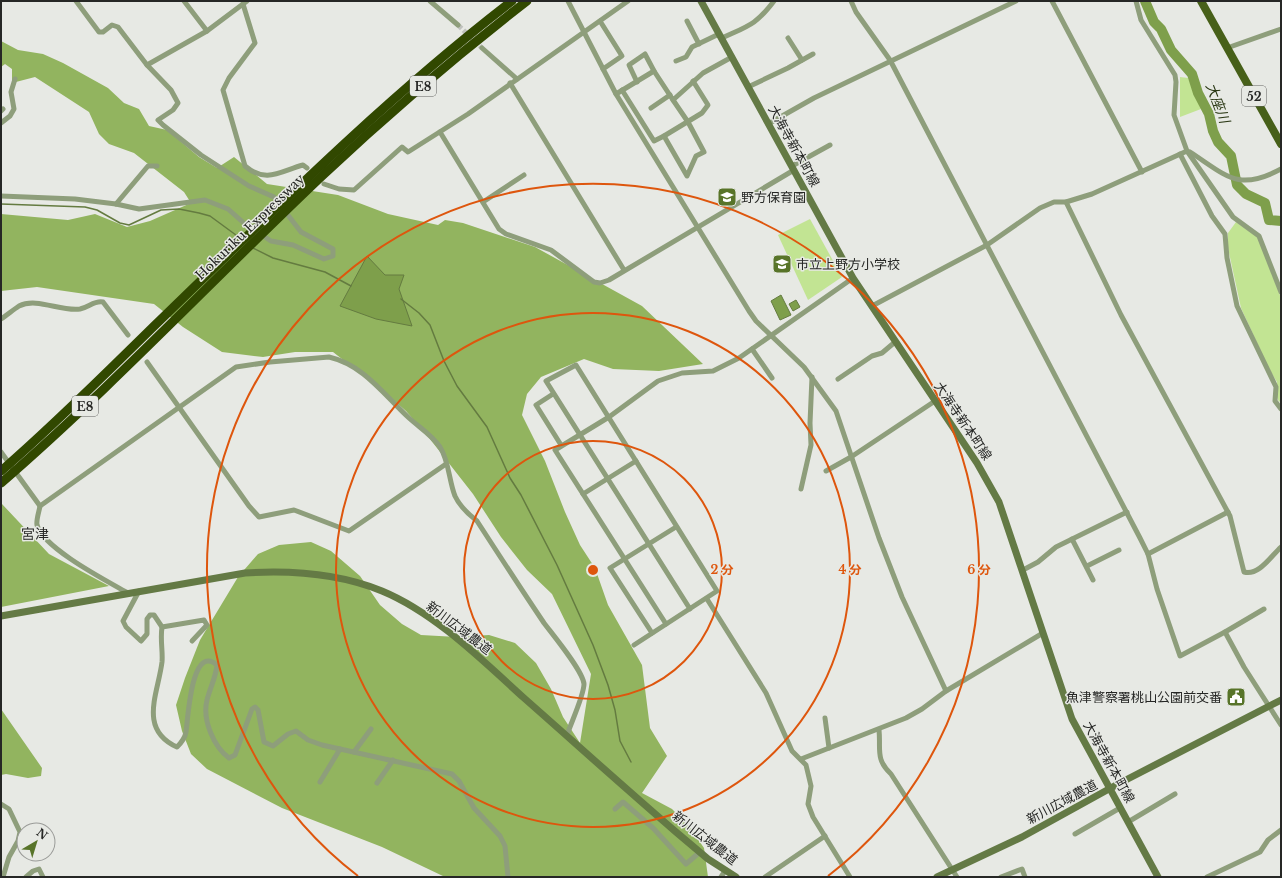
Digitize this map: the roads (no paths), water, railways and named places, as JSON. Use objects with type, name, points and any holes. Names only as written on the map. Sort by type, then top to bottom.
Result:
[{"type":"highway","name":"Hokuriku Expressway","points":[[321,176],[423,74],[512,1]]},
{"type":"highway","name":"Hokuriku Expressway","points":[[1,483],[53,437],[164,323],[321,176],[435,75],[527,1]]},
{"type":"highway","name":"Hokuriku Expressway","points":[[1,471],[115,364],[164,323]]},
{"type":"highway","points":[[1,464],[115,364]]},
{"type":"main road","name":"52","points":[[1201,1],[1281,143]]},
{"type":"street","points":[[1,196],[75,199],[116,204],[139,209],[183,203],[211,202],[228,209],[245,224],[271,241],[293,245],[324,259],[329,258],[334,253],[333,249],[326,244],[301,232],[274,197],[249,186],[201,155],[163,125],[158,120],[173,110],[178,103],[171,90],[147,65],[118,27],[112,25],[103,32],[100,32],[76,1]]},
{"type":"street","points":[[184,1],[207,31]]},
{"type":"street","points":[[430,1],[458,25]]},
{"type":"street","points":[[568,1],[616,94],[756,321],[812,377],[836,411],[879,538],[902,597],[946,691]]},
{"type":"street","points":[[321,176],[339,189],[354,190],[402,147],[408,152],[440,132],[628,1]]},
{"type":"street","name":"大海寺新本町線","points":[[701,1],[853,278],[988,480],[1000,502],[1072,719],[1158,877]]},
{"type":"street","points":[[676,60],[686,57],[692,47],[755,23],[762,17],[774,1]]},
{"type":"street","points":[[851,1],[856,12],[890,60],[1127,512],[1148,554],[1157,589],[1180,656],[1225,632],[1264,608]]},
{"type":"street","points":[[768,124],[814,98],[890,60],[1016,1]]},
{"type":"street","points":[[1052,1],[1142,172]]},
{"type":"street","points":[[1136,1],[1141,20],[1175,75],[1174,115],[1187,151],[1233,217],[1259,236],[1281,292]]},
{"type":"street","points":[[147,65],[207,31],[245,3],[255,43],[229,78],[223,90],[245,166],[252,172],[263,176],[273,175],[303,165],[307,168]]},
{"type":"street","points":[[600,20],[622,56],[603,69]]},
{"type":"street","points":[[687,21],[699,44]]},
{"type":"street","points":[[1227,48],[1281,29]]},
{"type":"street","points":[[788,38],[802,60]]},
{"type":"street","points":[[482,48],[517,79]]},
{"type":"street","points":[[637,82],[629,65],[646,54],[654,71],[688,122],[704,152],[696,156],[687,176],[664,136]]},
{"type":"street","points":[[748,86],[788,68],[813,54]]},
{"type":"street","points":[[651,108],[671,98],[702,73],[732,57]]},
{"type":"street","points":[[616,94],[654,71]]},
{"type":"street","points":[[1,123],[10,116],[14,109],[11,92],[14,79]]},
{"type":"street","points":[[622,90],[654,141],[702,113],[708,105],[693,81]]},
{"type":"street","points":[[510,84],[624,270]]},
{"type":"street","points":[[440,132],[499,229],[506,234],[550,250],[594,282],[609,280],[830,145]]},
{"type":"street","points":[[872,306],[987,245],[1040,208],[1054,202],[1066,202],[1092,194],[1187,151]]},
{"type":"street","points":[[1187,151],[1229,177],[1238,179],[1251,181],[1264,178],[1281,169]]},
{"type":"street","points":[[1180,154],[1212,216],[1225,234],[1227,258],[1237,306],[1276,387],[1275,401],[1281,410]]},
{"type":"street","points":[[116,204],[148,166],[157,166]]},
{"type":"street","points":[[483,202],[524,175]]},
{"type":"street","points":[[1066,202],[1121,315],[1228,512],[1237,539],[1244,572],[1250,573],[1258,569],[1281,546]]},
{"type":"street","points":[[666,624],[555,450],[609,417],[658,381],[682,373],[713,371],[727,366],[853,278]]},
{"type":"street","points":[[1,319],[20,306],[32,303],[58,308],[80,309],[98,301],[103,302],[128,335]]},
{"type":"street","points":[[838,379],[872,356],[882,353],[895,342]]},
{"type":"street","points":[[752,349],[772,378]]},
{"type":"street","points":[[128,593],[62,552],[42,536],[37,524],[40,506],[236,367],[270,362],[329,357],[339,359],[368,376],[410,419],[429,432],[440,448],[455,496],[464,511],[477,521],[544,622],[575,665],[584,682],[583,694],[574,713],[567,735]]},
{"type":"street","points":[[147,362],[250,506],[260,517],[294,510],[349,531],[446,464]]},
{"type":"street","points":[[634,645],[707,599],[717,591],[576,365],[546,381],[648,545],[690,609]]},
{"type":"street","points":[[801,489],[811,445],[810,423],[812,377]]},
{"type":"street","points":[[553,394],[536,405],[561,445]]},
{"type":"street","points":[[826,471],[851,457],[935,400]]},
{"type":"street","points":[[1,452],[40,506]]},
{"type":"street","points":[[583,494],[636,461]]},
{"type":"street","points":[[1023,570],[1038,562],[1056,547],[1127,512]]},
{"type":"street","points":[[1148,554],[1228,512]]},
{"type":"street","points":[[652,633],[610,568],[676,527]]},
{"type":"street","points":[[1072,539],[1094,580]]},
{"type":"street","points":[[1087,566],[1119,550]]},
{"type":"street","name":"新川広域農道","points":[[1,616],[245,573],[278,571],[325,575],[359,582],[398,599],[453,635],[643,804],[700,852],[723,874],[736,877]]},
{"type":"street","points":[[139,591],[123,621],[126,627],[141,641],[147,634],[147,619],[150,615],[154,615],[162,627],[160,640],[162,660],[153,708],[155,728],[168,743],[177,748],[181,743],[186,733],[192,685],[203,663],[213,661],[217,665],[207,700],[206,714],[218,749],[229,758],[235,755],[252,709],[255,707],[258,710],[264,742],[273,746],[288,734],[296,731],[308,740],[340,749],[452,774],[459,781],[474,808],[500,836],[505,846],[508,877]]},
{"type":"street","points":[[707,599],[766,693],[792,751],[806,765],[811,786],[808,804],[813,817],[850,877]]},
{"type":"street","points":[[162,627],[204,620],[207,625],[192,641]]},
{"type":"street","points":[[1225,632],[1281,725]]},
{"type":"street","points":[[801,760],[879,730],[922,709],[946,691],[1043,633]]},
{"type":"street","name":"新川広域農道","points":[[938,877],[1022,837],[1110,789],[1281,700]]},
{"type":"street","points":[[825,718],[829,748]]},
{"type":"street","points":[[354,752],[371,729]]},
{"type":"street","points":[[879,730],[879,757],[882,766],[894,779],[957,877]]},
{"type":"street","points":[[320,782],[340,749]]},
{"type":"street","points":[[377,783],[393,760]]},
{"type":"street","points":[[1128,822],[1175,794]]},
{"type":"street","points":[[615,809],[623,802],[653,828],[686,864],[700,852]]},
{"type":"street","points":[[1,804],[9,810],[20,832],[18,841],[10,857],[3,877]]},
{"type":"street","points":[[1075,834],[1120,808]]},
{"type":"street","points":[[1207,877],[1260,852],[1268,840],[1281,830]]},
{"type":"street","points":[[765,877],[825,836]]},
{"type":"street","points":[[26,877],[33,871],[39,869],[43,877]]},
{"type":"street","points":[[1001,877],[1022,869],[1025,877]]},
{"type":"waterway","name":"大座川","points":[[1145,1],[1154,22],[1161,29],[1171,50],[1192,74],[1198,93],[1209,114],[1213,131],[1218,142],[1231,156],[1237,185],[1246,194],[1265,203],[1269,220],[1281,221]]},
{"type":"waterway","points":[[1,204],[85,207],[97,210],[120,223],[129,225],[161,210],[179,209],[210,216],[240,238]]},
{"type":"waterway","points":[[253,248],[273,258],[325,272],[351,286]]},
{"type":"waterway","points":[[401,299],[419,313],[430,325],[444,361],[457,386],[487,427],[510,478],[521,495],[557,565],[593,645],[608,685],[615,710],[620,741],[631,762]]},
{"type":"tunnel","points":[[458,25],[482,48]]},
{"type":"place","name":"野方保育園","points":[[727,197]]},
{"type":"place","name":"市立上野方小学校","points":[[782,264]]},
{"type":"place","name":"魚津警察署桃山公園前交番","points":[[1236,697]]},
{"type":"district","name":"宮津","points":[[35,534]]}]
